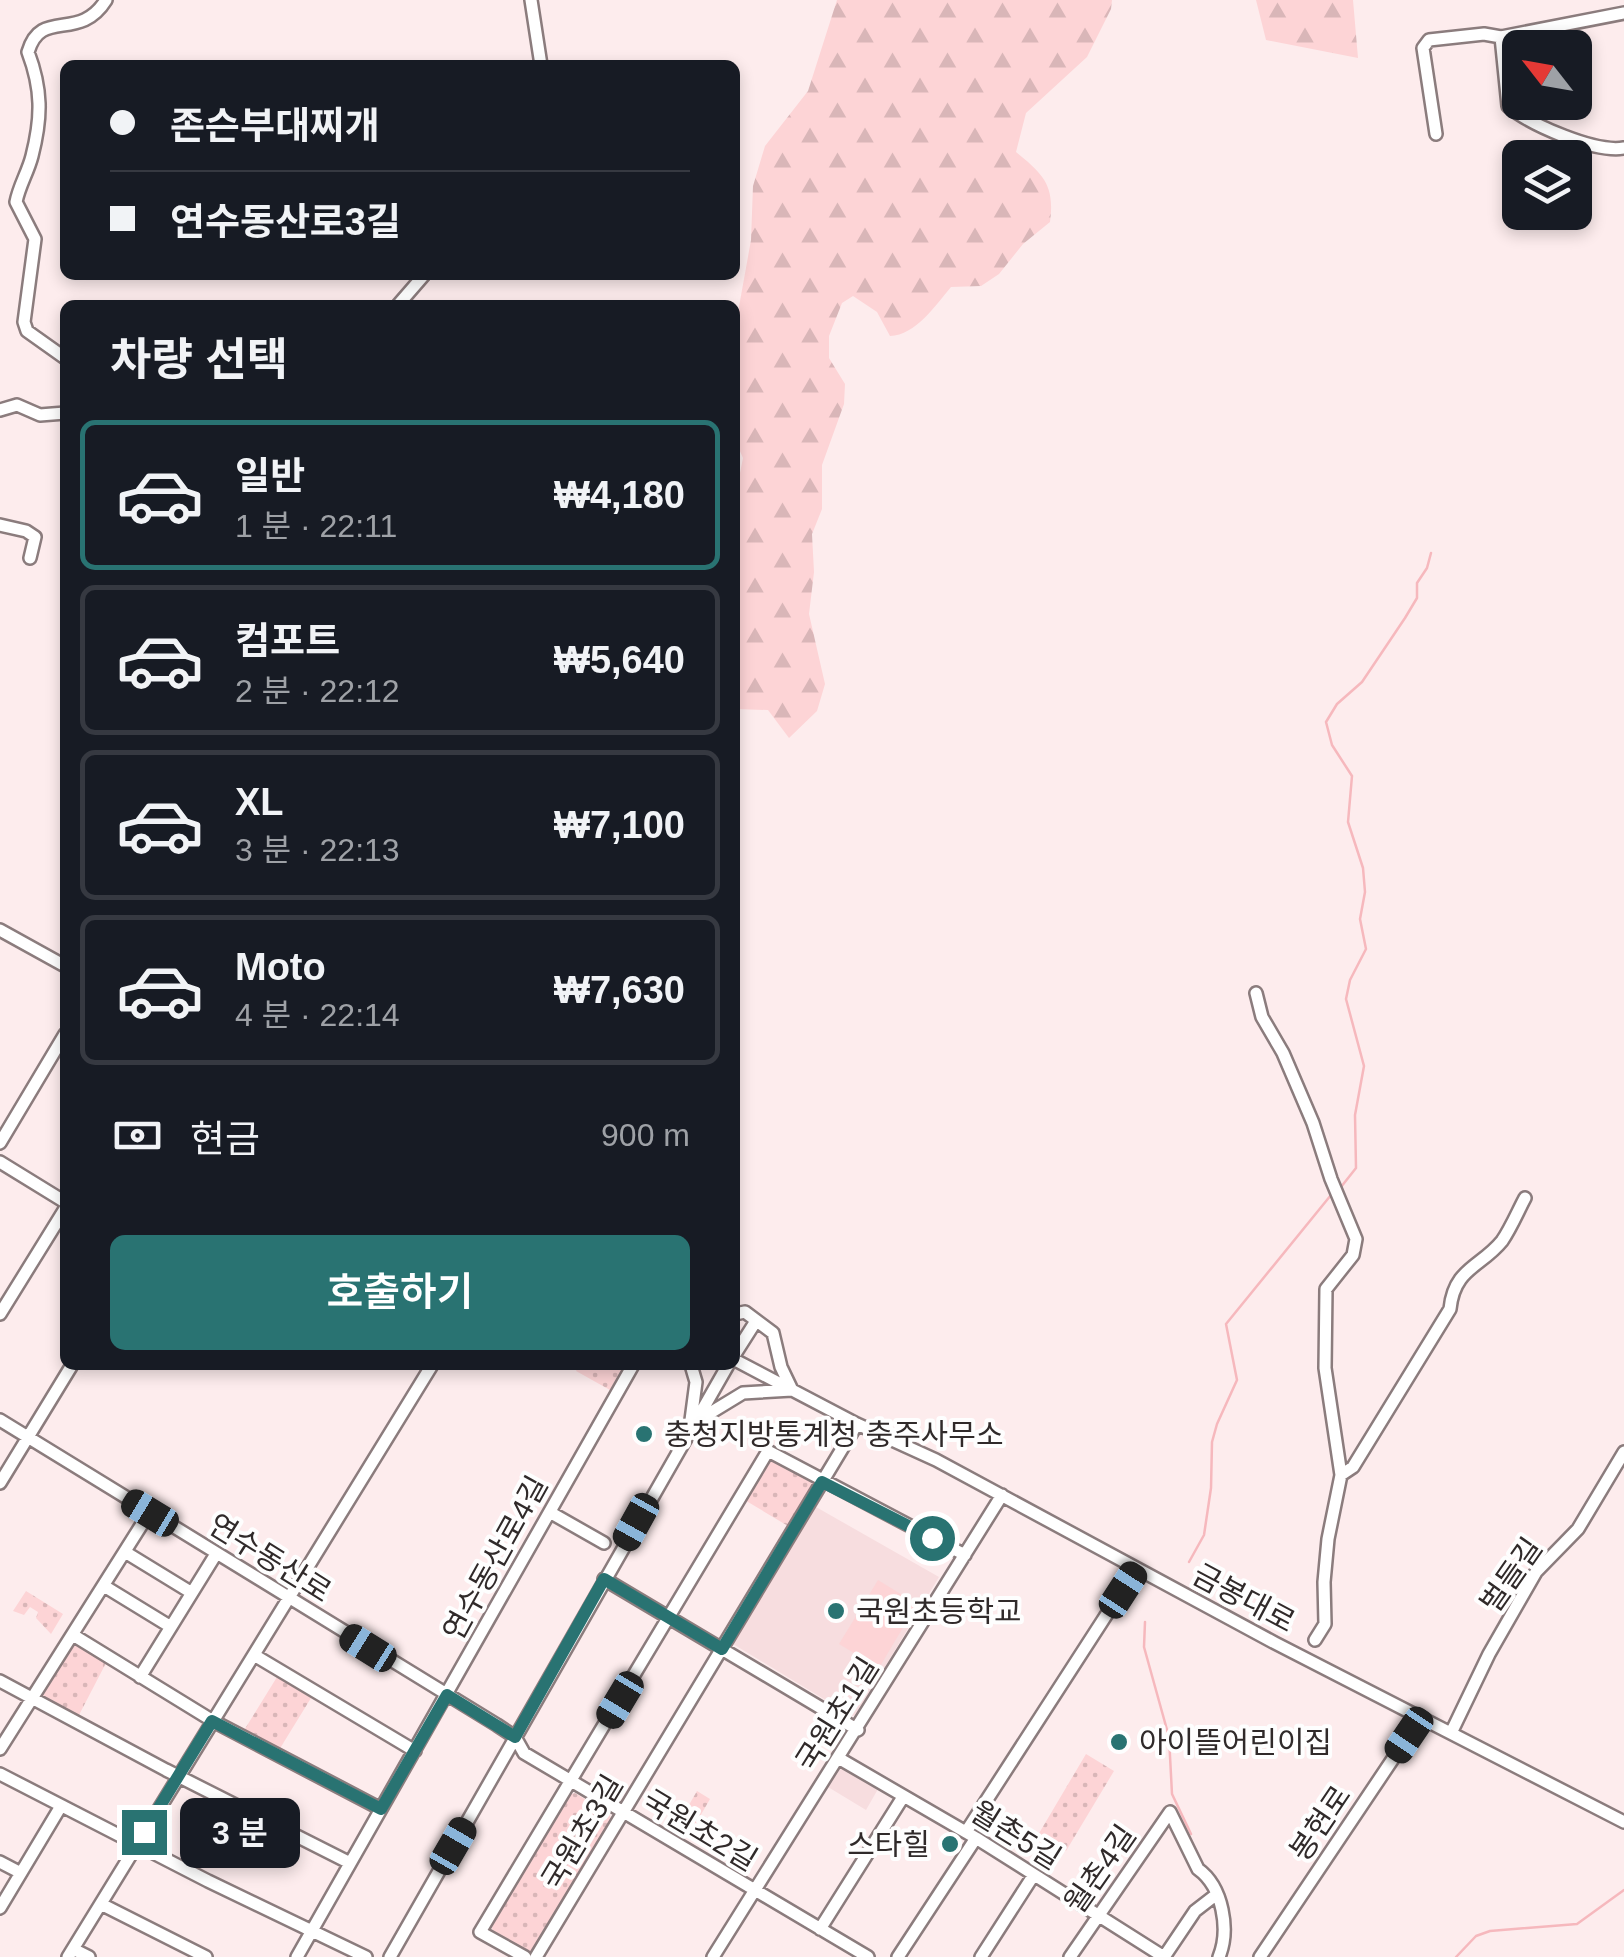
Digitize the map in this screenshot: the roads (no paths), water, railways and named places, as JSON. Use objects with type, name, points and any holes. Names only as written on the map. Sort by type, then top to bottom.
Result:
[{"type":"street","points":[[60,355],[26,332],[24,322],[35,239],[16,202],[32,155],[42,98],[28,52],[36,34],[58,24],[88,21],[106,0]]},
{"type":"street","points":[[531,0],[540,60]]},
{"type":"street","points":[[1436,134],[1423,48],[1429,40],[1484,34],[1500,37],[1624,14]]},
{"type":"street","points":[[1500,37],[1508,106],[1577,140],[1624,148]]},
{"type":"street","points":[[402,300],[420,280]]},
{"type":"street","points":[[0,410],[18,406],[40,415],[60,413]]},
{"type":"street","points":[[0,525],[26,530],[35,537],[30,558]]},
{"type":"street","points":[[0,930],[60,963]]},
{"type":"street","points":[[1256,993],[1262,1017],[1314,1122],[1356,1238],[1353,1255],[1326,1289],[1325,1368],[1341,1476],[1328,1539],[1324,1624],[1315,1640]]},
{"type":"street","points":[[0,1143],[60,1042]]},
{"type":"street","points":[[0,1162],[60,1207]]},
{"type":"street","points":[[1341,1476],[1353,1467],[1450,1309],[1459,1280],[1470,1266],[1501,1242],[1525,1198]]},
{"type":"street","points":[[0,1314],[60,1216]]},
{"type":"street","points":[[690,1427],[709,1411],[743,1393],[792,1390],[772,1333],[740,1313]]},
{"type":"street","points":[[740,1348],[756,1321]]},
{"type":"street","name":"금봉대로","points":[[740,1360],[1624,1822]]},
{"type":"street","points":[[0,1483],[69,1370]]},
{"type":"street","points":[[89,1957],[71,1953],[429,1370]]},
{"type":"street","name":"연수동산로4길","points":[[297,1957],[630,1370]]},
{"type":"street","points":[[690,1427],[696,1382],[693,1370]]},
{"type":"street","points":[[390,1957],[725,1370]]},
{"type":"street","name":"연수동산로","points":[[0,1420],[515,1737]]},
{"type":"street","name":"국원초3길","points":[[536,1957],[857,1424]]},
{"type":"street","points":[[526,1957],[480,1932],[768,1450],[965,1555]]},
{"type":"street","name":"벌들길","points":[[1450,1733],[1536,1572],[1578,1529],[1624,1452]]},
{"type":"street","name":"국원초1길","points":[[715,1956],[1002,1496]]},
{"type":"street","points":[[0,1749],[150,1513]]},
{"type":"street","points":[[553,1514],[604,1543]]},
{"type":"street","points":[[125,1552],[192,1593]]},
{"type":"street","points":[[140,1677],[216,1554]]},
{"type":"street","points":[[898,1957],[1136,1569]]},
{"type":"street","points":[[604,1579],[858,1730]]},
{"type":"street","points":[[104,1586],[171,1627]]},
{"type":"street","points":[[73,1635],[212,1721],[381,1809]]},
{"type":"street","points":[[254,1655],[416,1751]]},
{"type":"street","points":[[0,1681],[350,1863]]},
{"type":"street","name":"봉현로","points":[[1260,1957],[1421,1717]]},
{"type":"street","name":"국원초2길","points":[[515,1737],[524,1754],[854,1953],[868,1957]]},
{"type":"street","name":"월촌5길","points":[[840,1758],[1164,1957]]},
{"type":"street","points":[[0,1774],[366,1957]]},
{"type":"street","points":[[820,1929],[903,1797]]},
{"type":"street","points":[[0,1908],[61,1806]]},
{"type":"street","name":"월촌4길","points":[[1070,1957],[1170,1812],[1198,1869],[1217,1894]]},
{"type":"street","points":[[0,1862],[22,1873]]},
{"type":"street","points":[[981,1957],[1033,1876]]},
{"type":"street","points":[[1164,1957],[1195,1911],[1217,1894],[1225,1942],[1219,1957]]},
{"type":"street","points":[[100,1904],[206,1957]]},
{"type":"waterway","points":[[1341,1187],[1356,1168],[1355,1115],[1364,1066],[1346,999],[1350,980],[1366,949],[1360,919],[1365,892],[1363,868],[1348,822],[1352,776],[1332,745],[1326,722],[1337,704],[1362,682],[1405,618],[1417,598],[1417,583],[1431,553]]},
{"type":"waterway","points":[[1189,1562],[1204,1535],[1212,1442],[1237,1380],[1226,1324],[1331,1195]]},
{"type":"waterway","points":[[1145,1622],[1144,1647],[1169,1737],[1172,1794],[1191,1834]]},
{"type":"waterway","points":[[1456,1957],[1476,1936],[1490,1931],[1577,1924],[1624,1890]]},
{"type":"place","name":"충청지방통계청 충주사무소","points":[[644,1434]]},
{"type":"place","name":"국원초등학교","points":[[836,1611]]},
{"type":"place","name":"아이뜰어린이집","points":[[1119,1742]]},
{"type":"place","name":"스타힐","points":[[950,1844]]}]
